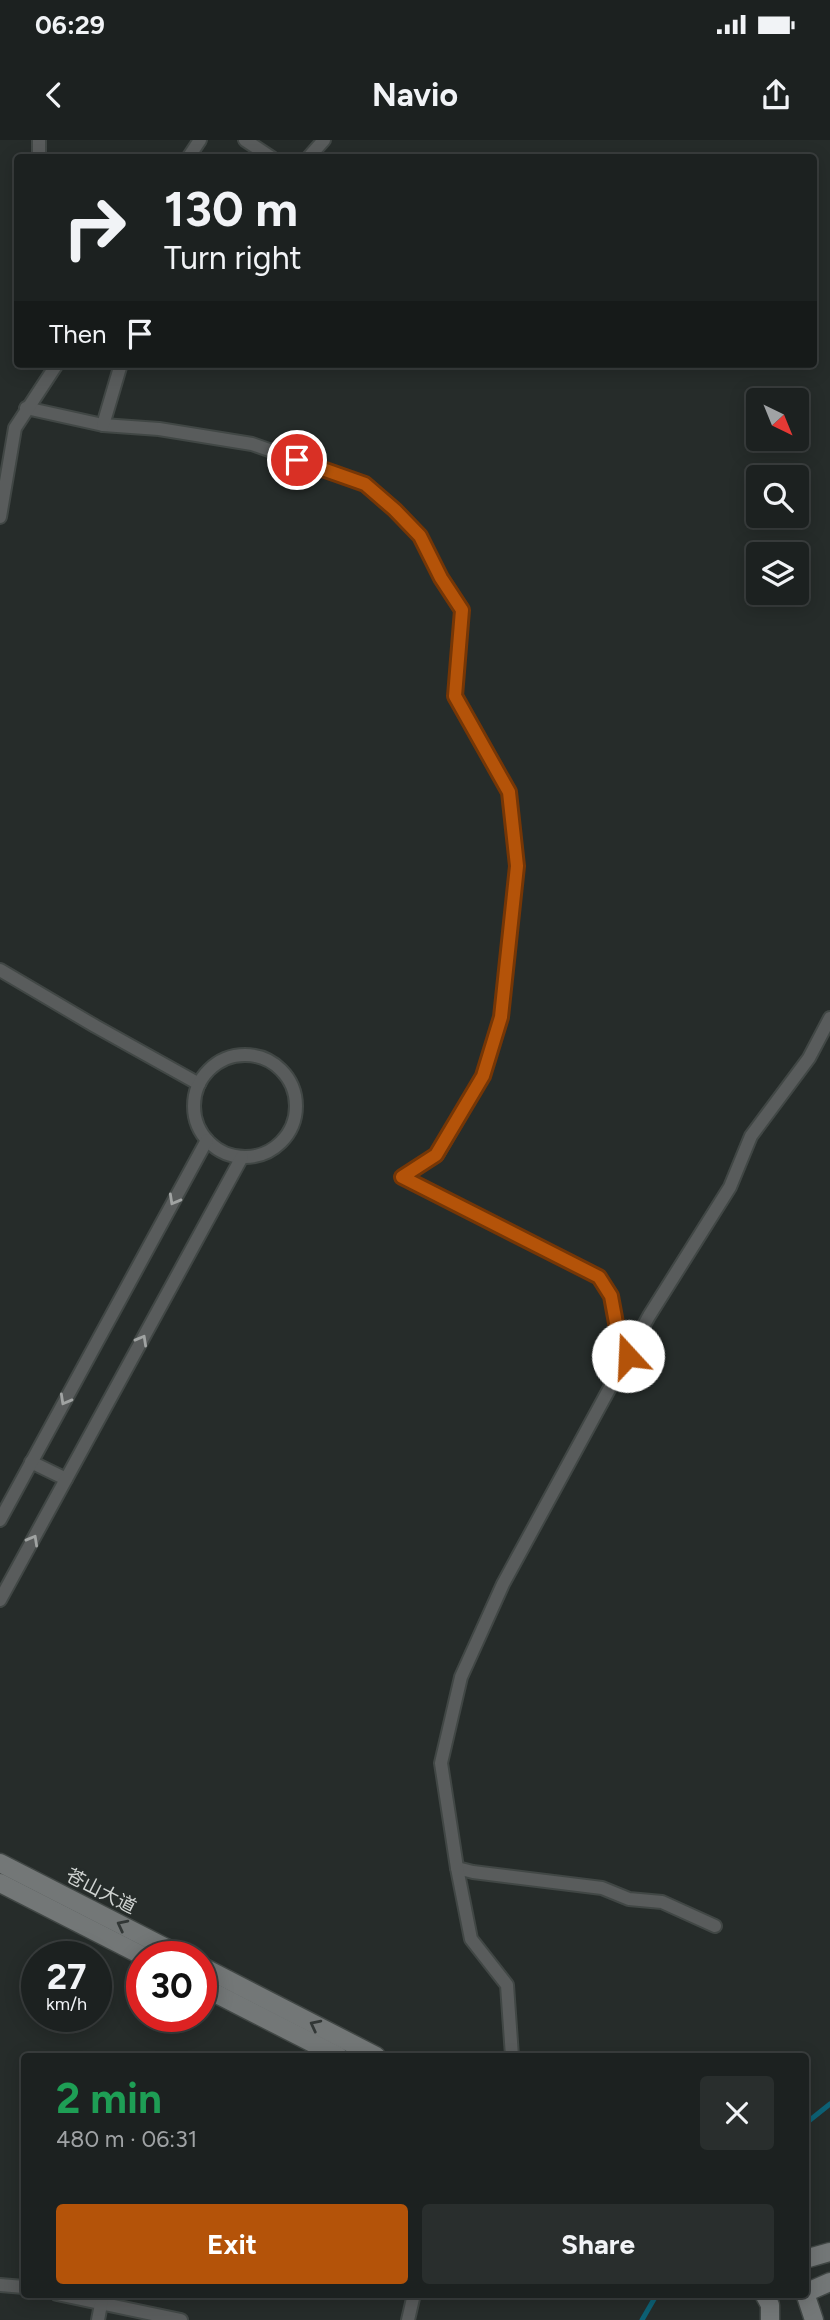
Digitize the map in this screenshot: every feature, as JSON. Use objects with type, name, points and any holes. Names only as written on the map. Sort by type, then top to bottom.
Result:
[{"type":"main road","name":"苍山大道","points":[[0,1863],[153,1941]]},
{"type":"main road","name":"苍山大道","points":[[0,1883],[126,1947]]},
{"type":"main road","points":[[217,1974],[370,2053]]},
{"type":"main road","points":[[217,1994],[332,2053]]},
{"type":"main road","points":[[809,2258],[830,2252]]},
{"type":"main road","points":[[809,2291],[830,2283]]},
{"type":"main road","points":[[766,2298],[770,2305],[769,2320]]},
{"type":"main road","points":[[807,2298],[814,2320]]},
{"type":"street","points":[[246,140],[266,154]]},
{"type":"street","points":[[312,154],[324,140]]},
{"type":"street","points":[[0,517],[15,428],[54,368]]},
{"type":"street","points":[[103,425],[120,368]]},
{"type":"street","points":[[26,408],[103,425],[159,429],[252,444],[365,484],[420,536],[441,578],[462,610],[455,696],[509,792],[517,866],[501,1017],[483,1076],[436,1155],[402,1177],[599,1277],[611,1296],[616,1323],[628,1356]]},
{"type":"street","points":[[0,970],[199,1084]]},
{"type":"street","points":[[512,2053],[507,1985],[471,1940],[441,1763],[461,1677],[503,1584],[649,1316],[730,1187],[751,1136],[809,1058],[830,1018]]},
{"type":"street","points":[[253,1056],[273,1063],[288,1078],[295,1095],[296,1114],[289,1132],[277,1146],[260,1155],[242,1157],[222,1152],[206,1140],[196,1123],[194,1103],[199,1084],[212,1067],[231,1057],[253,1056]]},
{"type":"street","points":[[0,1520],[206,1140]]},
{"type":"street","points":[[0,1600],[242,1157]]},
{"type":"street","points":[[31,1462],[66,1479]]},
{"type":"street","points":[[457,1868],[602,1888],[629,1899],[662,1902],[715,1926]]},
{"type":"street","points":[[48,1908],[59,1892]]},
{"type":"street","points":[[0,2285],[21,2287]]},
{"type":"street","points":[[408,2320],[413,2298]]},
{"type":"street","points":[[98,2320],[103,2299],[181,2320]]},
{"type":"waterway","points":[[809,2121],[830,2104]]},
{"type":"waterway","points":[[642,2320],[655,2298]]},
{"type":"route","points":[[297,460],[365,484],[420,536],[441,578],[462,610],[455,696],[509,792],[517,866],[501,1017],[483,1076],[436,1155],[402,1177],[599,1277],[611,1296],[616,1323],[628,1356]]}]
